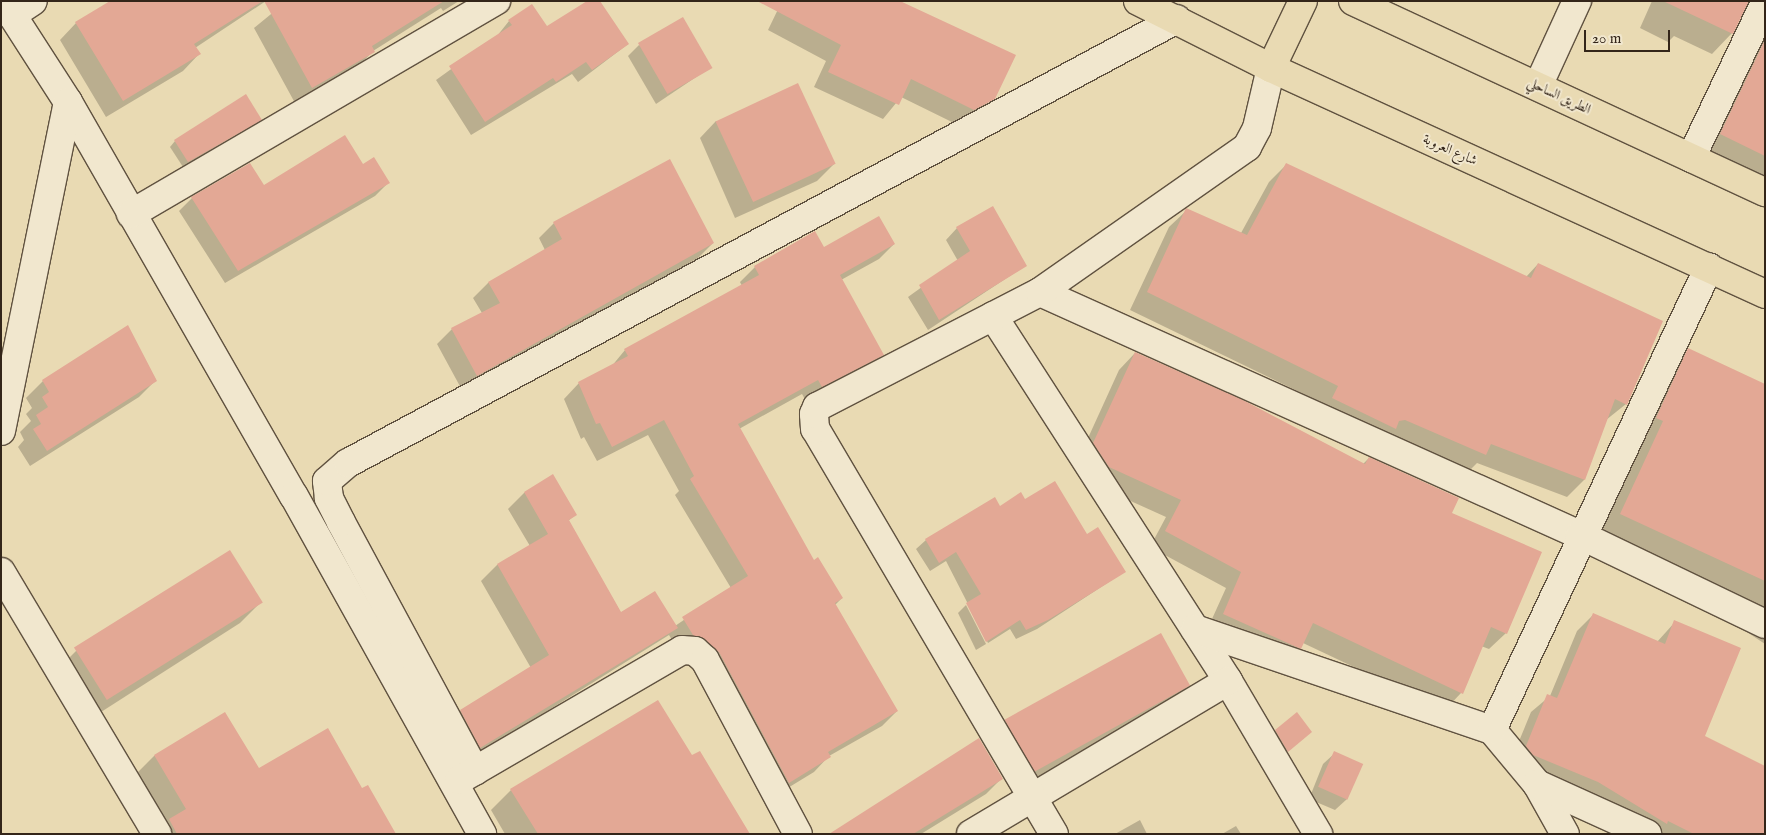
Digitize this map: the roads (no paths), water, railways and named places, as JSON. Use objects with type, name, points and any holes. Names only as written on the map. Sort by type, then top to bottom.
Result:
[{"type":"highway","name":"شارع العروبة","points":[[1138,1],[1178,19],[1271,68],[1765,294]]},
{"type":"highway","points":[[1271,68],[1303,1]]},
{"type":"highway","name":"الطريق الساحلي","points":[[1367,4],[1765,192]]},
{"type":"street","points":[[131,214],[496,1]]},
{"type":"street","points":[[1538,86],[1576,1]]},
{"type":"street","points":[[1691,158],[1765,3]]},
{"type":"street","points":[[18,6],[68,102],[131,214],[464,777]]},
{"type":"street","points":[[482,834],[464,777],[329,498],[327,480],[348,463],[1178,19]]},
{"type":"street","points":[[1054,834],[814,429],[817,408],[1040,292],[1248,147],[1258,128],[1271,68]]},
{"type":"street","points":[[1,431],[68,102]]},
{"type":"street","points":[[1492,730],[1580,535],[1709,267]]},
{"type":"street","points":[[1040,292],[1580,535],[1765,624]]},
{"type":"street","points":[[993,316],[1228,681],[1318,834]]},
{"type":"street","points":[[1,572],[156,834]]},
{"type":"street","points":[[1195,629],[1492,730],[1537,784],[1565,834]]},
{"type":"street","points":[[464,777],[682,650],[695,651],[705,660],[798,834]]},
{"type":"street","points":[[971,834],[1228,681]]},
{"type":"street","points":[[1537,784],[1648,834]]}]
